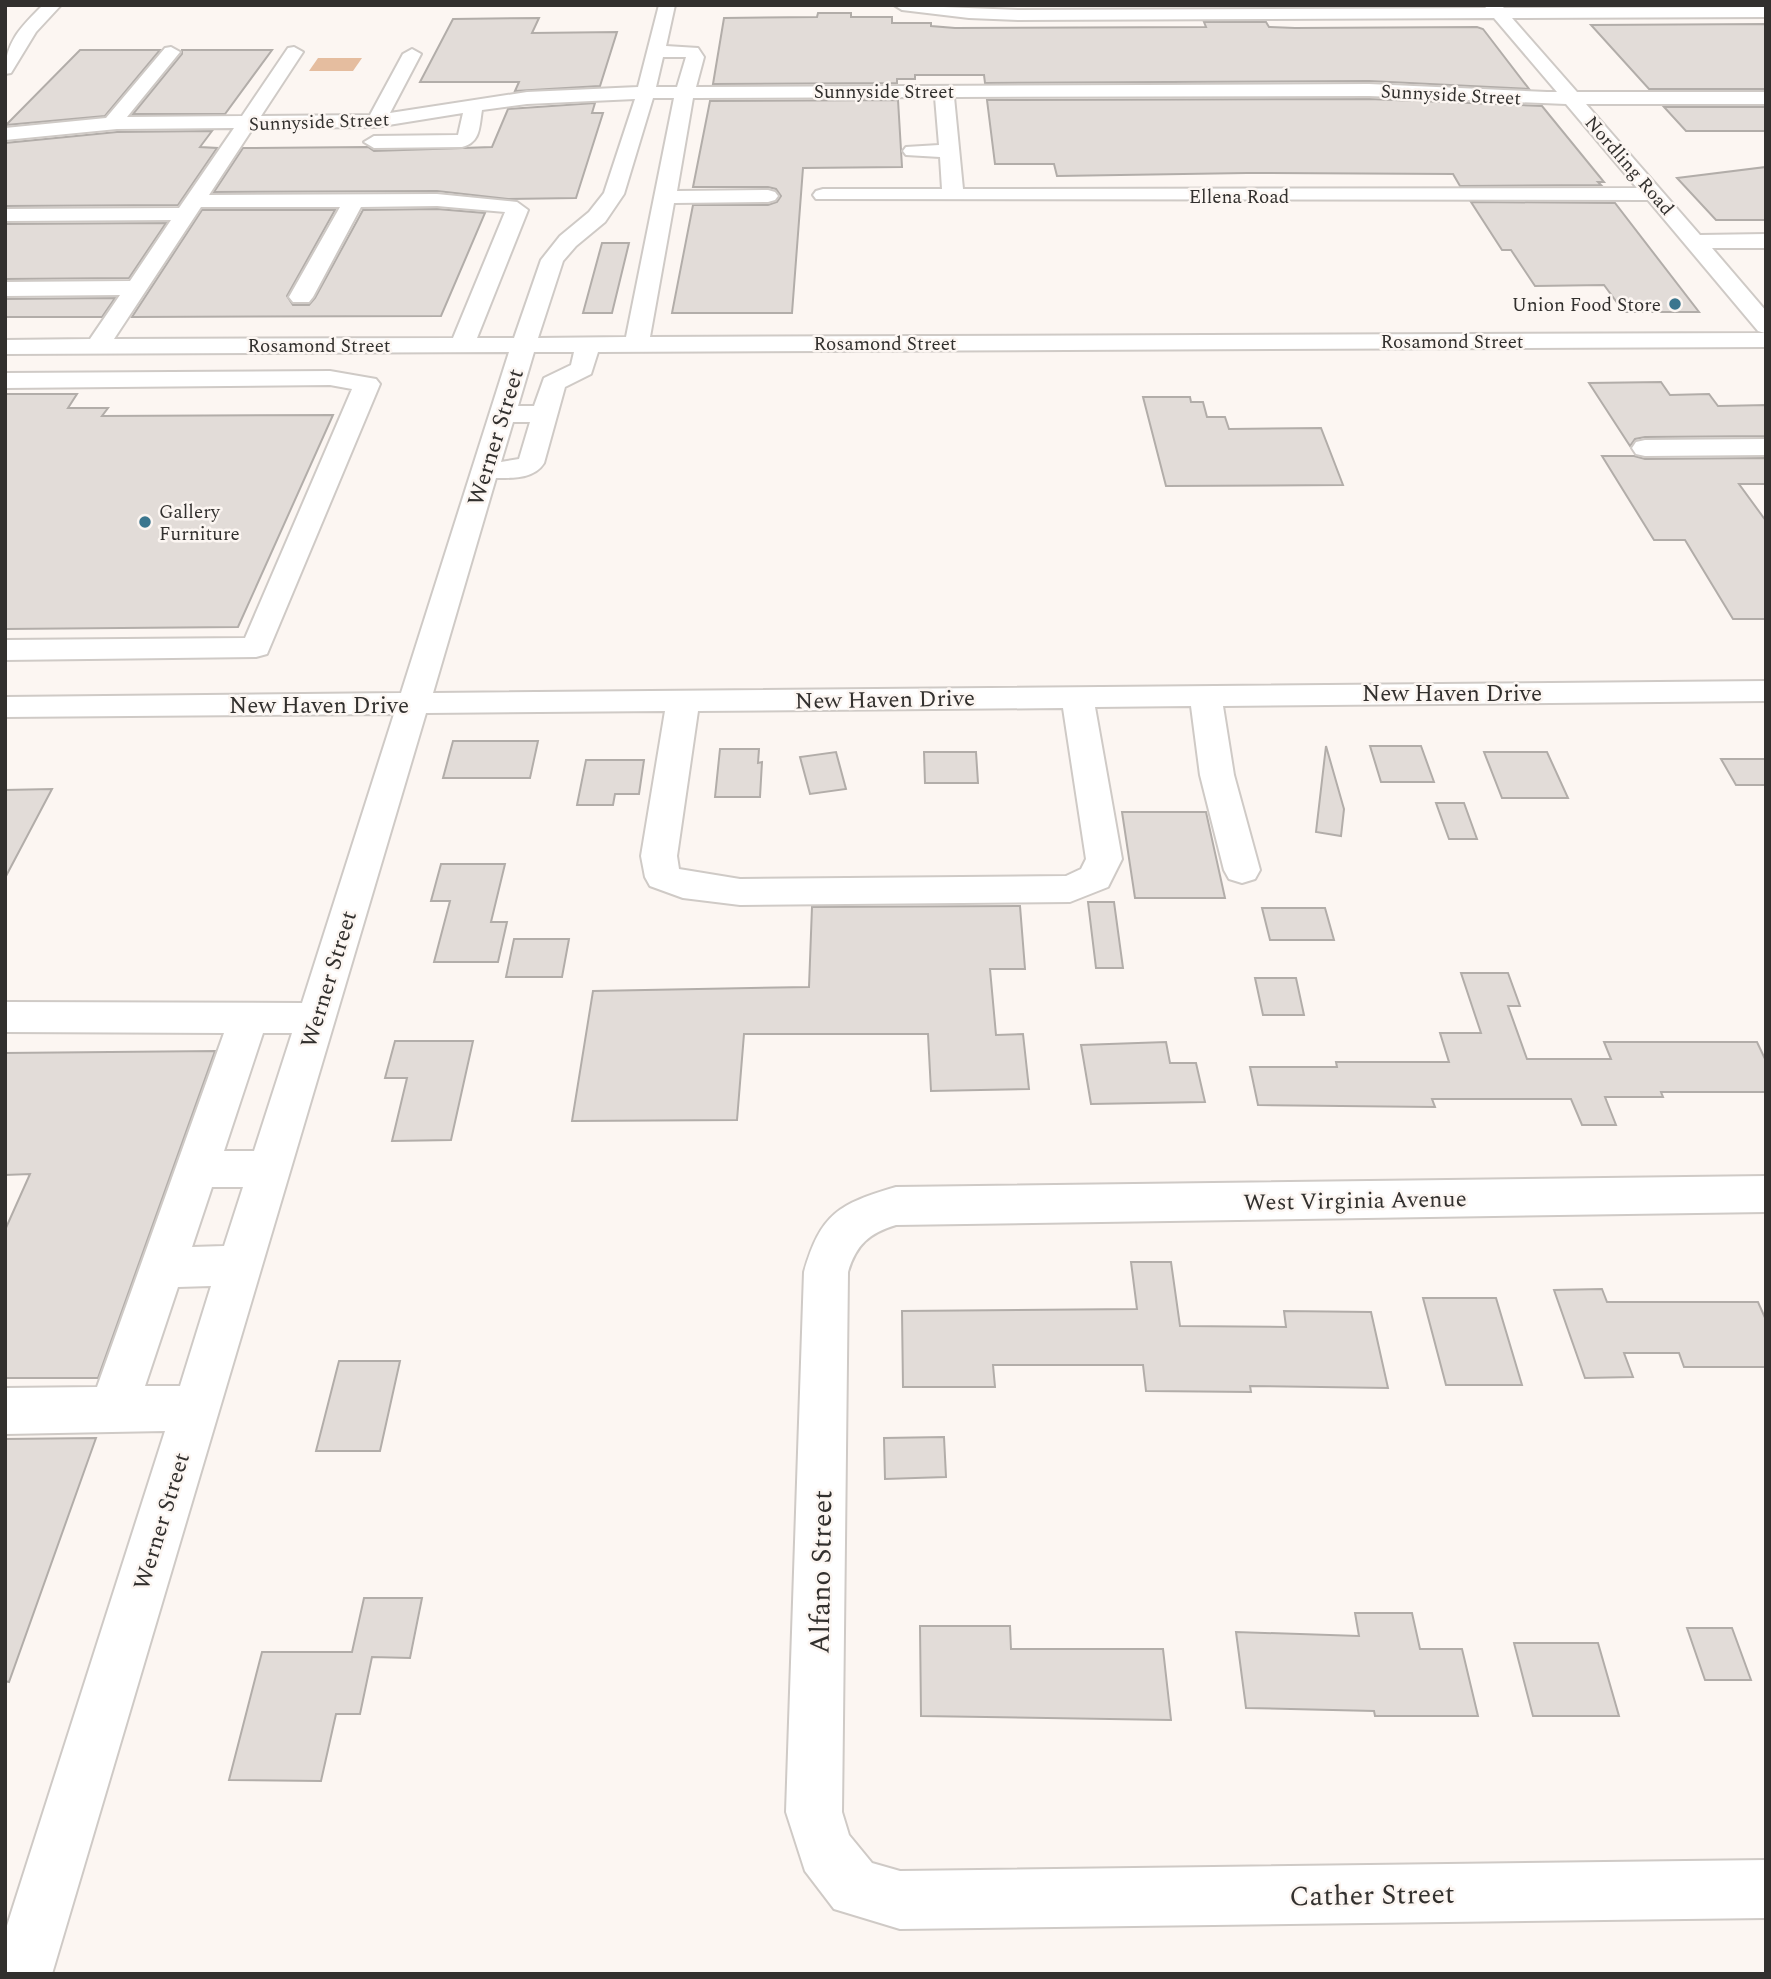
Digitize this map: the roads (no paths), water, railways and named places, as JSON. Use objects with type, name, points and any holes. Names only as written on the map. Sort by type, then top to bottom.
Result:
[{"type":"street","points":[[5,69],[29,29],[53,5]]},
{"type":"street","name":"Werner Street","points":[[22,1974],[524,344],[552,260],[568,241],[597,217],[614,194],[646,92],[667,5]]},
{"type":"street","points":[[902,5],[969,13],[1018,15],[1495,9],[1766,12]]},
{"type":"street","name":"Nordling Road","points":[[1495,9],[1766,327]]},
{"type":"street","points":[[637,344],[685,92],[695,54],[656,51]]},
{"type":"street","points":[[112,123],[172,52]]},
{"type":"street","points":[[97,347],[294,52]]},
{"type":"street","points":[[412,54],[383,104],[378,121],[361,142],[463,141],[468,137],[487,83]]},
{"type":"street","name":"Sunnyside Street","points":[[5,134],[112,123],[241,132],[378,121],[527,98],[646,92],[685,92],[945,109],[1369,90],[1573,99],[1766,98]]},
{"type":"street","points":[[420,142],[434,91]]},
{"type":"street","points":[[907,109],[945,109]]},
{"type":"street","points":[[924,128],[945,109]]},
{"type":"street","points":[[923,175],[952,185],[945,109]]},
{"type":"street","points":[[319,142],[330,123]]},
{"type":"street","points":[[241,132],[291,141]]},
{"type":"street","points":[[913,151],[949,151]]},
{"type":"street","name":"Ellena Road","points":[[823,195],[952,185],[1654,194]]},
{"type":"street","points":[[665,197],[768,196]]},
{"type":"street","points":[[301,297],[354,201]]},
{"type":"street","points":[[5,215],[354,201],[476,202],[510,206],[516,210],[463,344]]},
{"type":"street","points":[[1696,242],[1766,241]]},
{"type":"street","points":[[5,289],[136,288]]},
{"type":"street","name":"Rosamond Street","points":[[5,347],[1766,340]]},
{"type":"street","points":[[485,470],[517,470],[531,463],[553,383],[582,369],[588,344]]},
{"type":"street","points":[[330,378],[344,345]]},
{"type":"street","points":[[5,381],[330,378],[367,384],[256,647],[5,650]]},
{"type":"street","points":[[502,414],[545,414]]},
{"type":"street","points":[[1645,448],[1766,447]]},
{"type":"street","name":"New Haven Drive","points":[[5,707],[1766,691]]},
{"type":"street","points":[[1205,695],[1217,775],[1242,870]]},
{"type":"street","points":[[683,701],[659,856],[663,877],[683,886],[740,892],[1001,890],[1070,889],[1088,883],[1102,869],[1104,859],[1077,696]]},
{"type":"street","points":[[5,1017],[316,1018]]},
{"type":"street","points":[[113,1409],[249,1017]]},
{"type":"street","points":[[196,1169],[269,1169]]},
{"type":"street","name":"West Virginia Avenue","points":[[945,1206],[1766,1194]]},
{"type":"street","name":"Alfano Street","points":[[945,1206],[896,1206],[859,1217],[833,1245],[826,1272],[814,1812],[825,1850],[855,1888],[900,1900],[978,1899]]},
{"type":"street","points":[[162,1267],[239,1266]]},
{"type":"street","points":[[5,1411],[196,1408]]},
{"type":"street","name":"Cather Street","points":[[978,1899],[1766,1889]]},
{"type":"place","name":"Union Food Store","points":[[1675,304]]},
{"type":"place","name":"Gallery Furniture","points":[[145,522]]}]
